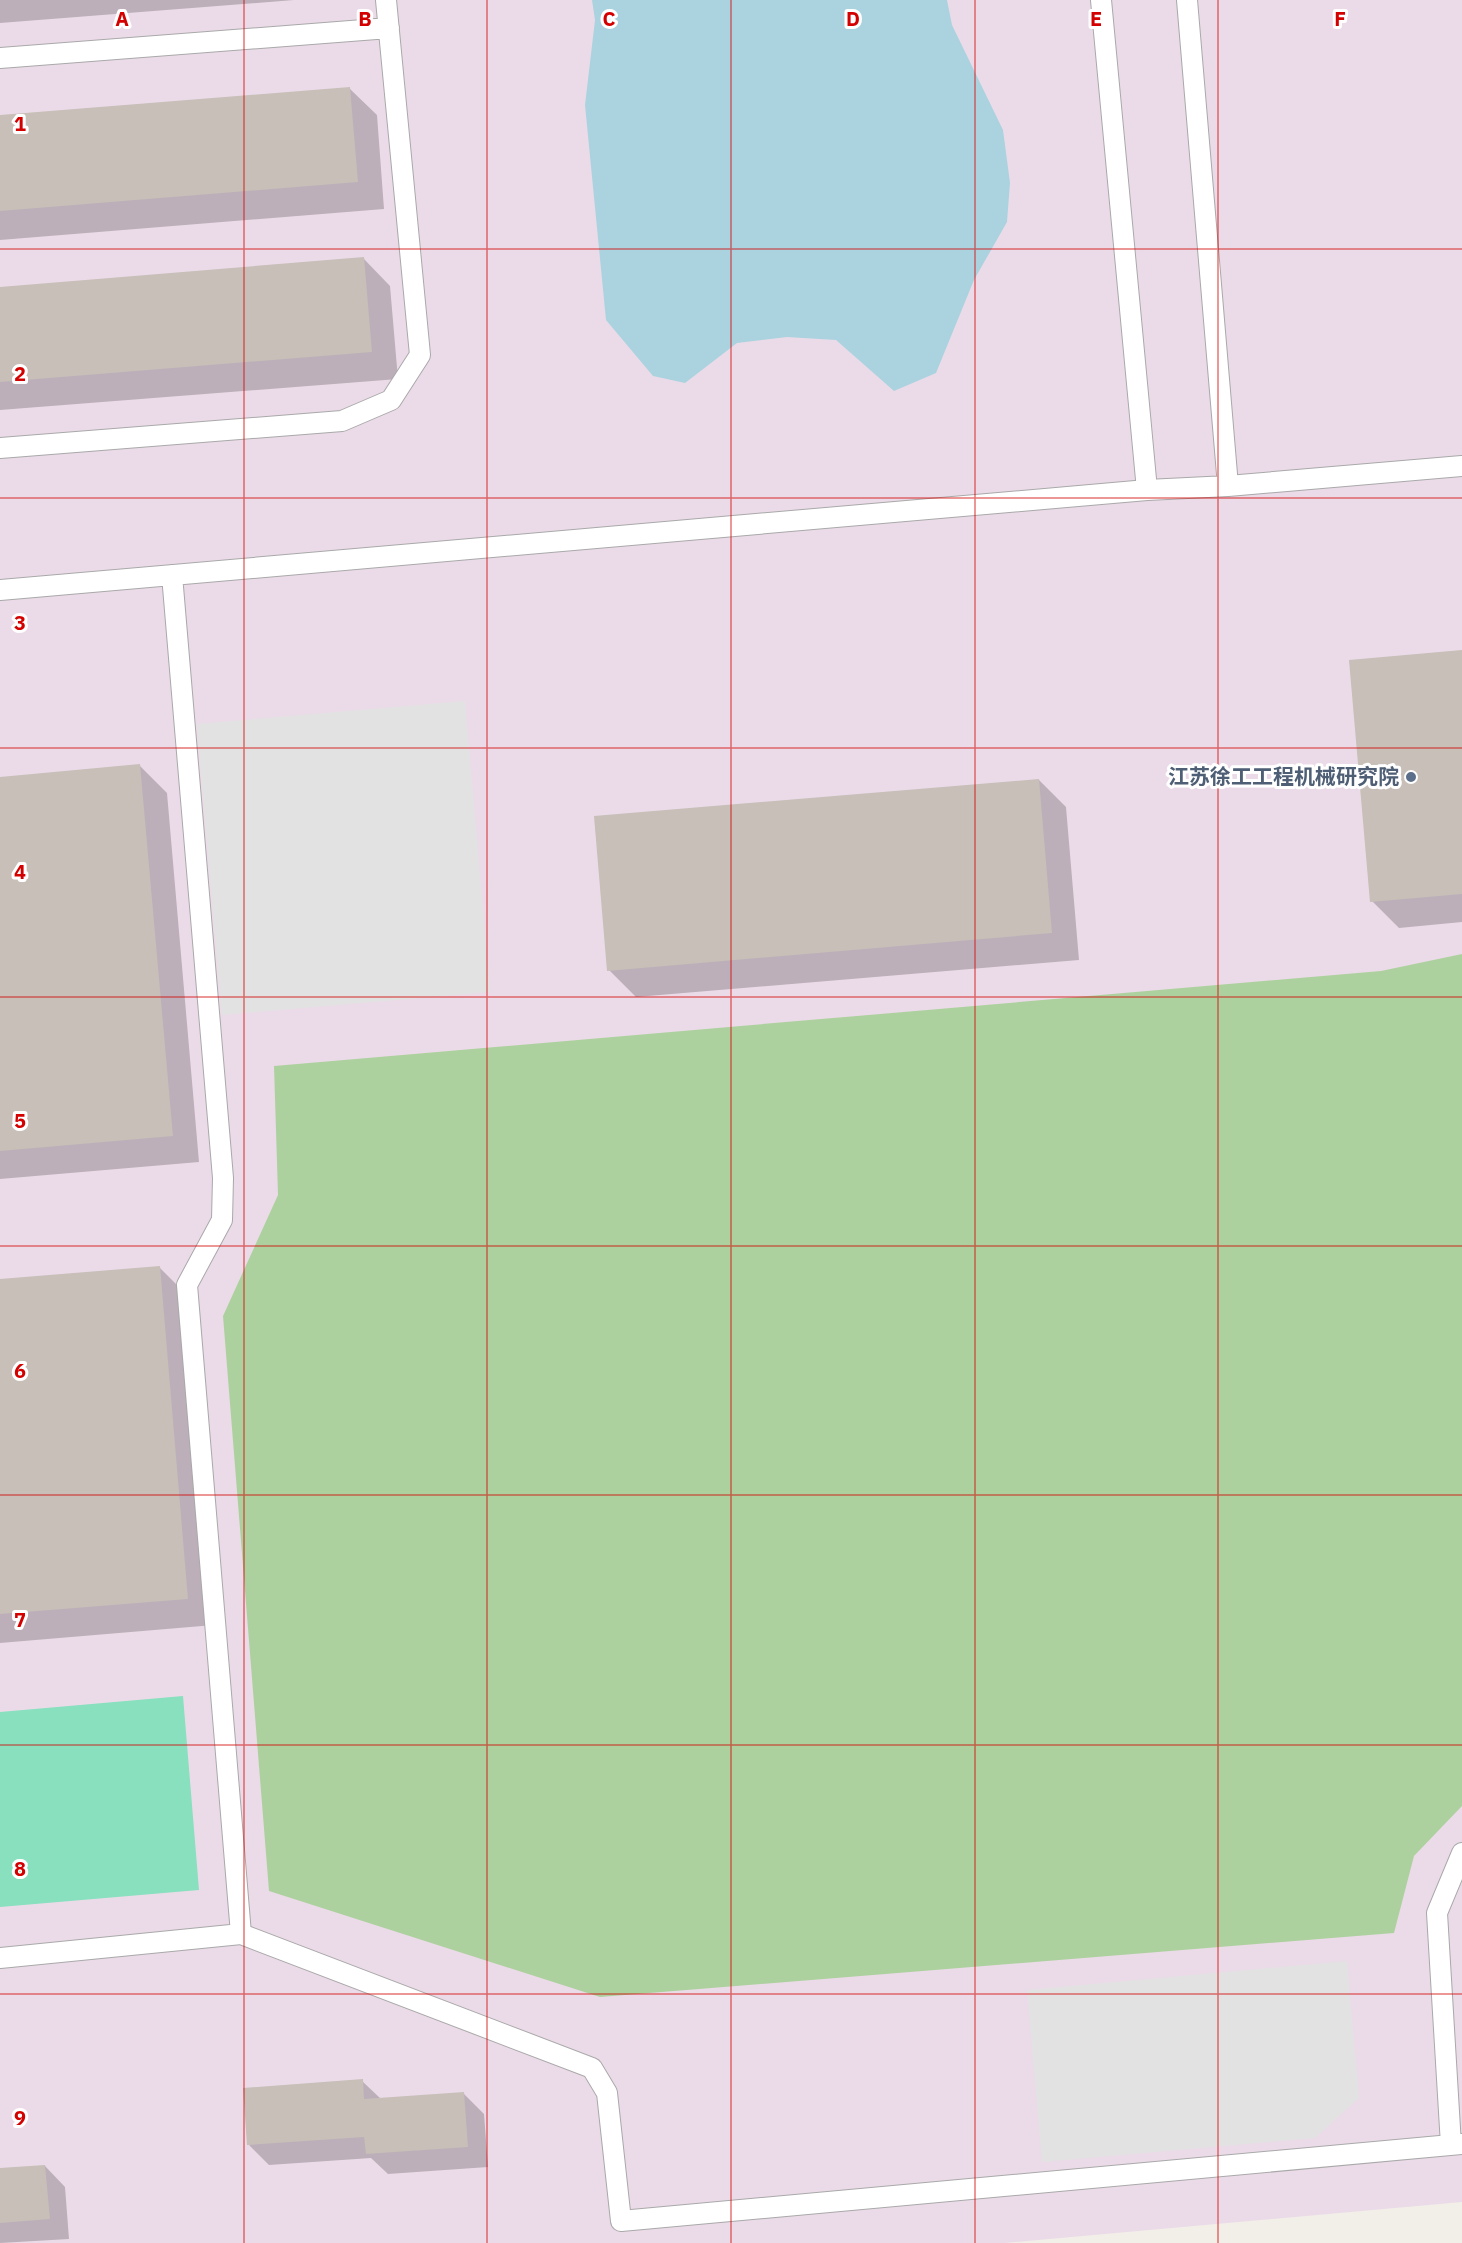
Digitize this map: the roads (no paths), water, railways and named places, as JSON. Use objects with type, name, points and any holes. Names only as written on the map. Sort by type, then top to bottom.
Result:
[{"type":"lane","points":[[0,448],[342,421],[391,400],[420,355],[386,0]]},
{"type":"lane","points":[[1101,0],[1147,490]]},
{"type":"lane","points":[[1187,0],[1228,486]]},
{"type":"lane","points":[[0,58],[389,28]]},
{"type":"lane","points":[[0,590],[1147,490],[1228,486],[1462,466]]},
{"type":"lane","points":[[172,575],[223,1178],[222,1220],[187,1285],[241,1934]]},
{"type":"lane","points":[[0,1958],[241,1934],[592,2068],[607,2093],[621,2221],[1457,2144],[1437,1913],[1462,1853]]},
{"type":"water","points":[[592,0],[947,0],[952,25],[1003,130],[1010,183],[1007,222],[974,280],[936,373],[894,391],[836,340],[787,337],[737,343],[685,383],[653,376],[606,320],[585,105],[595,20]]},
{"type":"place","name":"江苏徐工工程机械研究院","points":[[1411,777]]}]
